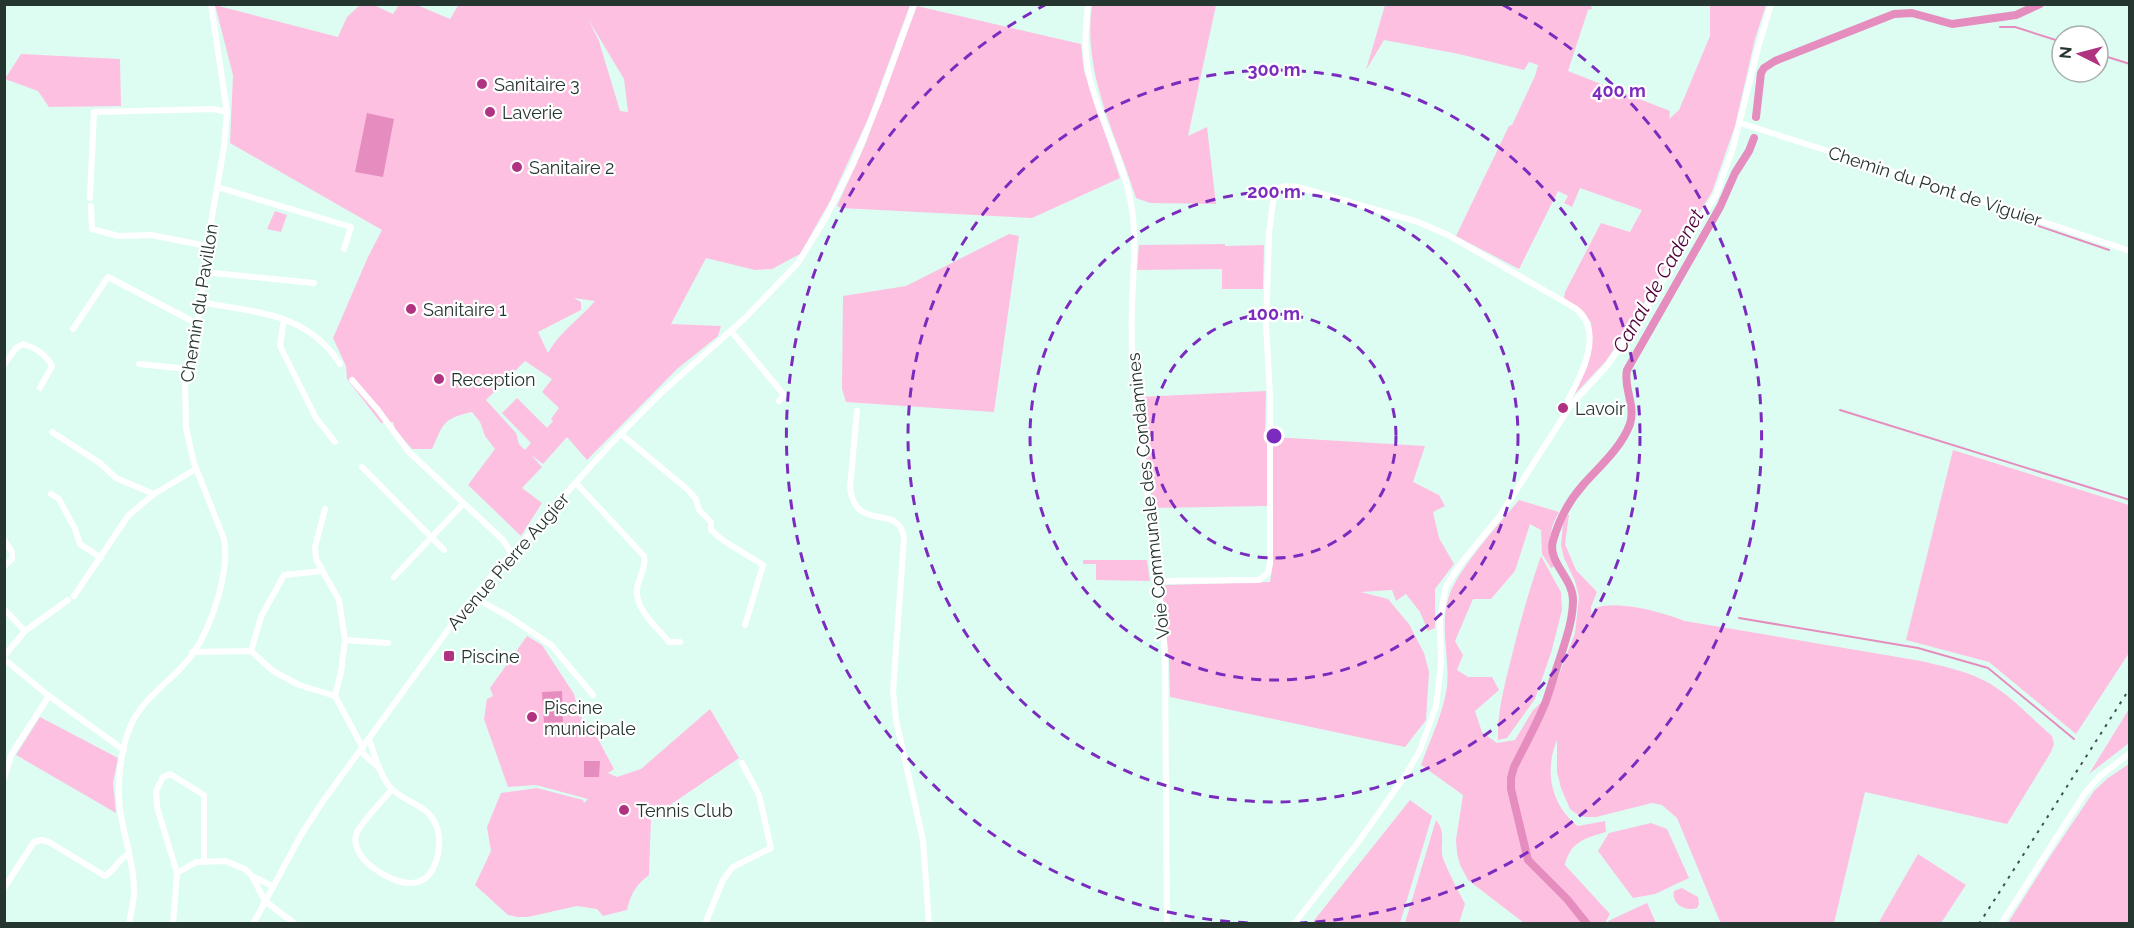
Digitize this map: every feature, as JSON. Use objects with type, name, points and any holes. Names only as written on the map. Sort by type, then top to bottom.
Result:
[{"type":"street","name":"Chemin du Pavillon","points":[[129,924],[134,888],[120,809],[119,790],[124,750],[130,726],[138,711],[191,652],[213,611],[225,573],[224,539],[196,469],[186,428],[185,383],[201,302],[207,246],[224,147],[226,112],[211,4]]},
{"type":"street","name":"Avenue Pierre Augier","points":[[253,924],[272,886],[321,804],[473,597],[621,434],[661,393],[731,331],[798,263],[830,210],[867,130],[914,4]]},
{"type":"street","name":"Voie Communale des Condamines","points":[[1088,4],[1085,44],[1087,65],[1094,93],[1129,194],[1133,218],[1133,380],[1158,581],[1165,661],[1167,924]]},
{"type":"street","points":[[1294,924],[1359,841],[1407,774],[1420,750],[1436,706],[1441,663],[1440,619],[1446,586],[1498,517],[1571,405],[1607,366],[1716,195],[1733,148],[1771,4]]},
{"type":"street","points":[[90,198],[94,112],[213,109],[226,112]]},
{"type":"street","name":"Chemin du Pont de Viguier","points":[[1740,123],[2130,251]]},
{"type":"street","points":[[1158,581],[1259,580],[1268,573],[1271,527],[1270,397],[1266,324],[1268,257],[1274,193],[1278,188],[1286,185],[1298,187],[1427,225],[1575,308],[1585,319],[1589,335],[1584,370],[1568,400],[1571,405]]},
{"type":"street","points":[[218,188],[351,227],[344,249]]},
{"type":"street","points":[[91,206],[92,229],[118,236],[151,235],[207,246]]},
{"type":"street","points":[[204,272],[314,283]]},
{"type":"street","points":[[73,329],[108,277],[196,323]]},
{"type":"street","points":[[201,302],[296,323],[320,338],[340,364]]},
{"type":"street","points":[[284,319],[280,346],[316,418],[334,442]]},
{"type":"street","points":[[731,331],[784,395],[779,400]]},
{"type":"street","points":[[4,365],[16,348],[23,344],[32,346],[48,357],[52,366],[40,388]]},
{"type":"street","points":[[139,364],[188,369]]},
{"type":"street","points":[[352,380],[378,410],[408,452],[503,540],[512,554]]},
{"type":"street","points":[[857,411],[850,487],[855,506],[868,515],[898,522],[904,537],[893,691],[898,730],[923,840],[929,924]]},
{"type":"street","points":[[52,432],[100,463],[116,478],[154,494]]},
{"type":"street","points":[[621,434],[687,489],[696,499],[699,510],[711,522],[711,530],[724,541],[763,565],[745,625]]},
{"type":"street","points":[[362,467],[444,550]]},
{"type":"street","points":[[124,750],[49,696],[4,658],[25,631],[71,598],[101,558],[128,516],[154,494],[196,469]]},
{"type":"street","points":[[576,483],[644,556],[646,563],[637,587],[637,600],[669,642],[680,642]]},
{"type":"street","points":[[51,494],[59,499],[75,528],[80,544],[101,558]]},
{"type":"street","points":[[394,577],[463,504]]},
{"type":"street","points":[[325,509],[315,547],[316,559],[339,600],[345,640],[335,696],[362,749],[381,770]]},
{"type":"street","points":[[4,540],[12,552],[12,559],[4,566]]},
{"type":"street","points":[[251,651],[261,617],[284,575],[322,571]]},
{"type":"street","points":[[473,597],[508,616],[551,645],[593,695]]},
{"type":"street","points":[[4,609],[25,631]]},
{"type":"street","points":[[345,640],[388,643]]},
{"type":"street","points":[[191,652],[251,651],[273,671],[299,685],[335,696]]},
{"type":"street","points":[[4,778],[12,753],[49,696]]},
{"type":"street","points":[[369,739],[381,770],[392,789],[426,809],[437,828],[440,846],[437,862],[430,873],[412,884],[394,880],[370,866],[359,856],[355,847],[357,832],[392,789]]},
{"type":"street","points":[[2001,924],[2085,793],[2100,776],[2130,753]]},
{"type":"street","points":[[705,924],[723,880],[733,867],[771,848],[759,795],[742,763]]},
{"type":"street","points":[[173,924],[177,873],[157,807],[156,791],[163,777],[170,774],[204,795],[204,862]]},
{"type":"street","points":[[4,888],[34,842],[42,840],[50,843],[105,876],[119,859],[128,854]]},
{"type":"street","points":[[177,873],[196,862],[225,861],[245,868],[266,901],[295,924]]},
{"type":"street","points":[[252,876],[272,886]]},
{"type":"shaded area","points":[[459,4],[910,5],[868,119],[830,201],[800,254],[772,269],[755,270],[706,258],[671,324],[721,326],[718,336],[677,369],[587,460],[567,437],[543,464],[531,455],[542,467],[522,488],[542,503],[521,536],[468,485],[495,449],[472,412],[445,423],[432,449],[412,449],[395,429],[393,422],[381,423],[347,379],[346,366],[333,338],[382,230],[230,143],[233,75],[215,5],[338,37],[347,17],[360,5],[374,5],[393,14],[399,5],[417,5],[450,19]],"holes":[[[588,19],[624,79],[628,112],[620,111],[599,41]],[[574,298],[595,301],[558,339],[548,353],[538,332],[581,310],[581,302]],[[525,361],[552,379],[542,392],[559,408],[547,428],[517,398],[502,413],[531,443],[525,450],[519,444],[516,433],[486,400]]]},
{"type":"shaded area","points":[[1092,5],[1216,5],[1188,136],[1207,127],[1216,204],[1150,203],[1136,198],[1096,79],[1090,30]]},
{"type":"shaded area","points":[[1385,5],[1591,5],[1592,9],[1588,10],[1568,71],[1670,111],[1669,119],[1679,110],[1710,36],[1710,5],[1766,5],[1755,39],[1735,126],[1712,192],[1627,330],[1605,362],[1574,395],[1588,365],[1592,334],[1591,323],[1584,312],[1564,298],[1565,292],[1601,223],[1630,232],[1642,210],[1580,188],[1572,207],[1564,203],[1568,196],[1558,191],[1519,269],[1456,236],[1509,126],[1512,125],[1538,65],[1529,62],[1524,70],[1459,54],[1384,40],[1366,70]]},
{"type":"shaded area","points":[[917,6],[1081,44],[1084,71],[1120,178],[1032,218],[837,206],[865,145]]},
{"type":"shaded area","points":[[21,54],[120,59],[121,106],[49,107],[38,91],[5,79]]},
{"type":"shaded area","points":[[367,113],[394,119],[383,177],[355,172]]},
{"type":"shaded area","points":[[275,211],[287,215],[281,232],[267,229]]},
{"type":"shaded area","points":[[1009,234],[1019,236],[994,412],[846,402],[842,389],[843,296],[906,286]]},
{"type":"shaded area","points":[[1225,244],[1225,246],[1264,245],[1263,289],[1222,289],[1222,269],[1137,270],[1139,245]]},
{"type":"shaded area","points":[[1266,391],[1268,506],[1153,508],[1138,397]]},
{"type":"shaded area","points":[[1273,437],[1425,446],[1413,482],[1439,495],[1445,506],[1433,512],[1439,538],[1454,564],[1435,589],[1435,628],[1428,631],[1420,612],[1406,594],[1396,601],[1392,590],[1361,592],[1388,599],[1409,624],[1424,653],[1429,672],[1426,720],[1405,747],[1170,697],[1169,659],[1161,588],[1166,585],[1270,582],[1273,563]]},
{"type":"shaded area","points":[[1953,450],[2129,505],[2129,653],[2076,734],[1989,662],[1906,640]]},
{"type":"shaded area","points":[[1519,500],[1559,512],[1550,538],[1555,566],[1551,568],[1542,554],[1541,530],[1530,524],[1515,571],[1491,599],[1473,599],[1455,641],[1463,655],[1457,670],[1468,677],[1492,677],[1499,690],[1475,711],[1482,732],[1497,743],[1515,740],[1533,710],[1552,693],[1575,633],[1579,597],[1561,545],[1564,515],[1569,515],[1565,544],[1576,570],[1597,592],[1591,607],[1591,615],[1595,608],[1628,606],[1685,621],[1921,661],[1960,671],[1992,685],[2019,706],[2052,736],[2054,744],[2051,752],[2007,824],[1865,792],[1834,923],[1721,924],[1677,818],[1662,805],[1652,803],[1596,817],[1578,815],[1570,809],[1561,788],[1557,772],[1557,740],[1551,764],[1552,787],[1556,798],[1569,818],[1578,826],[1605,821],[1606,832],[1585,839],[1575,846],[1567,857],[1565,865],[1610,914],[1607,923],[1524,923],[1468,880],[1460,865],[1456,840],[1463,795],[1421,765],[1439,717],[1447,687],[1445,618],[1449,596],[1470,560]]},
{"type":"shaded area","points":[[1541,556],[1561,592],[1562,610],[1551,653],[1535,699],[1507,738],[1498,740],[1499,713],[1505,685]]},
{"type":"shaded area","points":[[1083,560],[1147,560],[1150,581],[1096,580],[1096,564],[1083,564]]},
{"type":"shaded area","points":[[527,636],[542,645],[574,694],[579,714],[587,726],[591,726],[614,769],[608,773],[617,777],[641,769],[710,709],[739,758],[651,818],[649,875],[635,890],[627,910],[603,916],[597,909],[577,906],[528,917],[517,917],[508,915],[475,885],[491,851],[487,827],[501,793],[537,788],[583,800],[584,803],[588,799],[536,785],[508,787],[484,719],[487,699],[493,696],[490,688]]},
{"type":"shaded area","points":[[562,691],[563,722],[544,723],[542,692]]},
{"type":"shaded area","points":[[2129,709],[2129,743],[2089,774]]},
{"type":"shaded area","points":[[40,717],[118,758],[113,783],[116,813],[16,755]]},
{"type":"shaded area","points":[[584,761],[600,761],[599,777],[584,777]]},
{"type":"shaded area","points":[[2129,764],[2129,923],[2008,923],[2094,791]]},
{"type":"shaded area","points":[[1410,800],[1432,816],[1400,923],[1312,923]]},
{"type":"shaded area","points":[[1436,820],[1440,825],[1442,835],[1444,861],[1465,904],[1459,923],[1405,923]]},
{"type":"shaded area","points":[[1651,823],[1667,829],[1689,878],[1655,894],[1633,898],[1598,851],[1609,833]]},
{"type":"shaded area","points":[[1918,854],[1966,885],[1941,923],[1879,922]]},
{"type":"shaded area","points":[[1682,888],[1698,897],[1697,908],[1684,908],[1677,903],[1674,891]]},
{"type":"shaded area","points":[[1647,903],[1656,923],[1610,923],[1608,921]]},
{"type":"waterway","name":"Canal de Cadenet","points":[[1756,117],[1761,73],[1764,68],[1775,61],[1894,14],[1912,13],[1952,24],[2016,15],[2040,4]]},
{"type":"waterway","points":[[2000,27],[2015,27],[2050,38]]},
{"type":"waterway","points":[[2110,58],[2130,64]]},
{"type":"waterway","name":"Canal de Cadenet","points":[[1587,924],[1567,899],[1528,860],[1511,789],[1514,767],[1546,701],[1572,615],[1572,592],[1554,556],[1553,541],[1568,504],[1610,456],[1626,433],[1632,410],[1626,377],[1627,370],[1720,207],[1754,138]]},
{"type":"waterway","points":[[2012,217],[2109,250]]},
{"type":"waterway","points":[[1840,410],[2130,500]]},
{"type":"waterway","points":[[1739,618],[1918,648],[1988,668],[2074,739]]},
{"type":"railway","points":[[1979,924],[2130,688]]},
{"type":"place","name":"Sanitaire 3","points":[[482,84]]},
{"type":"place","name":"Laverie","points":[[490,112]]},
{"type":"place","name":"Sanitaire 2","points":[[517,167]]},
{"type":"place","name":"Sanitaire 1","points":[[411,309]]},
{"type":"place","name":"Reception","points":[[439,379]]},
{"type":"place","name":"Lavoir","points":[[1563,408]]},
{"type":"place","name":"Piscine","points":[[449,656]]},
{"type":"place","name":"Piscine municipale","points":[[532,717]]},
{"type":"place","name":"Tennis Club","points":[[624,810]]}]
